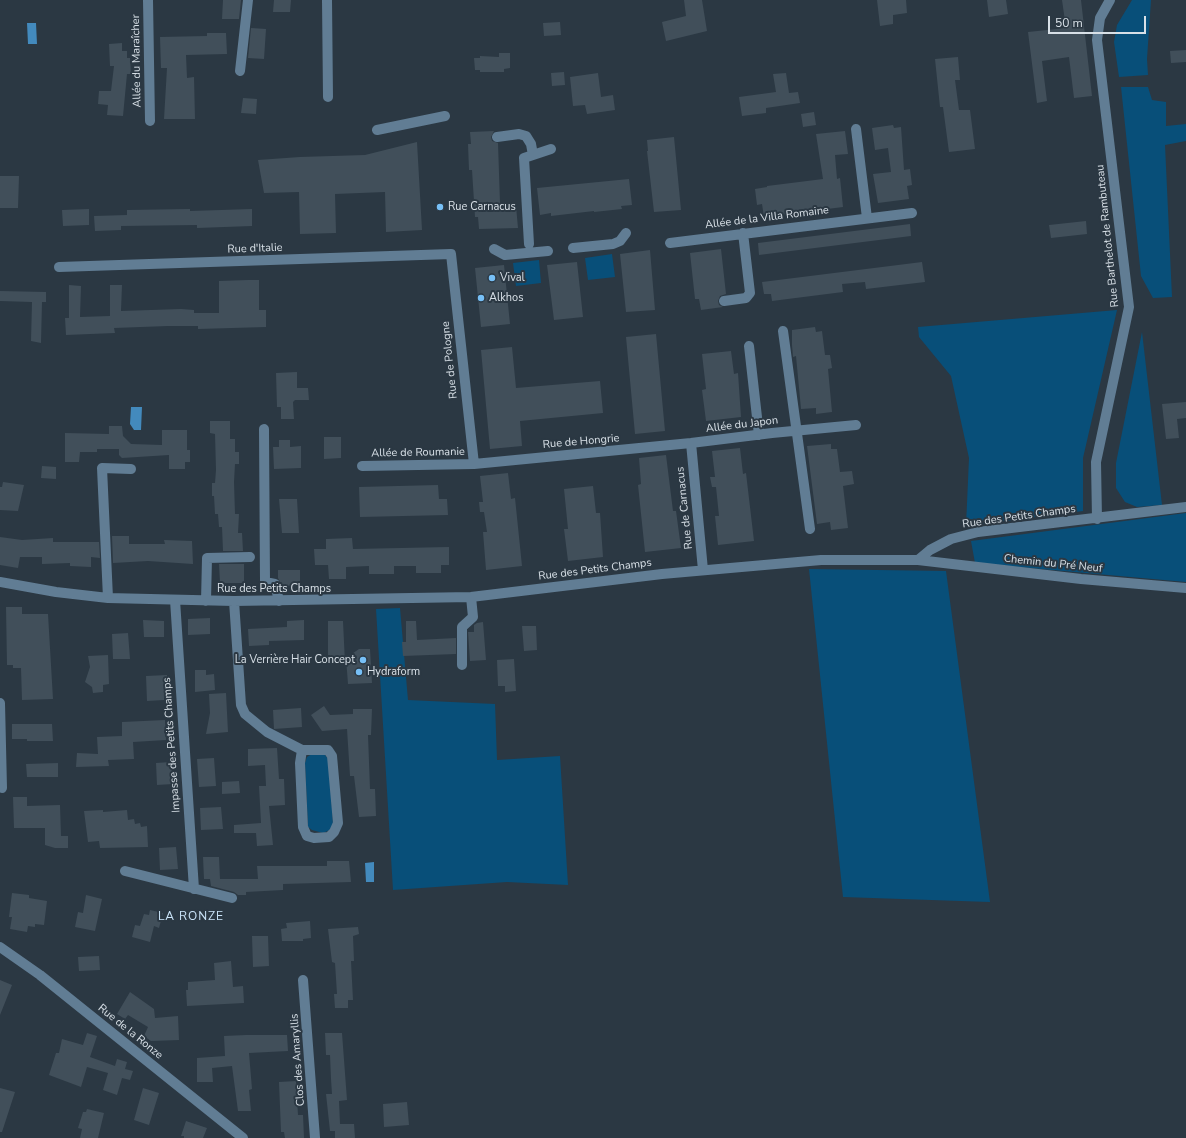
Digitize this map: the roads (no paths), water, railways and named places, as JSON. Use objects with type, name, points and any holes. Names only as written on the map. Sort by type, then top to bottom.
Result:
[{"type":"street","name":"Allée du Maraîcher","points":[[148,0],[150,121]]},
{"type":"street","points":[[240,71],[248,0]]},
{"type":"street","points":[[328,0],[328,97]]},
{"type":"street","name":"Rue Barthelot de Rambuteau","points":[[1097,518],[1096,462],[1129,307],[1097,40],[1100,18],[1110,0]]},
{"type":"street","points":[[378,130],[445,116]]},
{"type":"street","points":[[856,129],[868,218]]},
{"type":"street","points":[[497,137],[519,134],[526,136],[531,144],[533,155]]},
{"type":"street","points":[[530,244],[524,158],[551,149]]},
{"type":"street","name":"Allée de la Villa Romaine","points":[[670,242],[912,213]]},
{"type":"street","points":[[573,248],[613,244],[620,241],[626,233]]},
{"type":"street","points":[[724,302],[746,298],[750,293],[743,233]]},
{"type":"street","points":[[494,249],[505,255],[548,250]]},
{"type":"street","name":"Rue d'Italie","points":[[59,267],[452,254]]},
{"type":"street","name":"Rue de Pologne","points":[[452,254],[474,464]]},
{"type":"street","name":"Allée du Japon","points":[[784,331],[810,529]]},
{"type":"street","points":[[749,346],[760,435]]},
{"type":"street","name":"Allée du Japon","points":[[691,444],[856,425]]},
{"type":"street","points":[[264,429],[265,582],[275,584],[279,601]]},
{"type":"street","name":"Rue de Hongrie","points":[[474,464],[691,444]]},
{"type":"street","name":"Rue de Carnacus","points":[[691,444],[703,570]]},
{"type":"street","name":"Allée de Roumanie","points":[[362,466],[474,464]]},
{"type":"street","points":[[108,598],[102,468],[131,469]]},
{"type":"street","name":"Rue des Petits Champs","points":[[0,585],[108,598],[206,601],[471,597],[703,570],[821,560],[918,560],[930,550],[951,539],[978,532],[1186,507]]},
{"type":"street","points":[[206,601],[207,558],[250,557]]},
{"type":"street","name":"Chemin du Pré Neuf","points":[[918,560],[1073,578],[1186,588]]},
{"type":"street","points":[[462,665],[462,627],[473,617],[471,597]]},
{"type":"street","name":"Impasse des Petits Champs","points":[[175,600],[194,889]]},
{"type":"street","points":[[234,601],[241,705],[246,714],[267,732],[302,750],[328,750],[332,756],[338,823],[334,832],[329,837],[314,838],[307,836],[303,827],[300,763],[302,750]]},
{"type":"street","points":[[0,703],[2,788]]},
{"type":"street","points":[[124,871],[232,898]]},
{"type":"street","name":"Rue de la Ronze","points":[[0,947],[40,975],[243,1138]]},
{"type":"street","name":"Clos des Amaryllis","points":[[303,980],[315,1138]]},
{"type":"place","name":"Rue Carnacus","points":[[440,207]]},
{"type":"place","name":"Vival","points":[[492,278]]},
{"type":"place","name":"Alkhos","points":[[481,298]]},
{"type":"place","name":"La Verrière Hair Concept","points":[[363,660]]},
{"type":"place","name":"Hydraform","points":[[359,672]]},
{"type":"district","name":"LA RONZE","points":[[191,917]]}]
